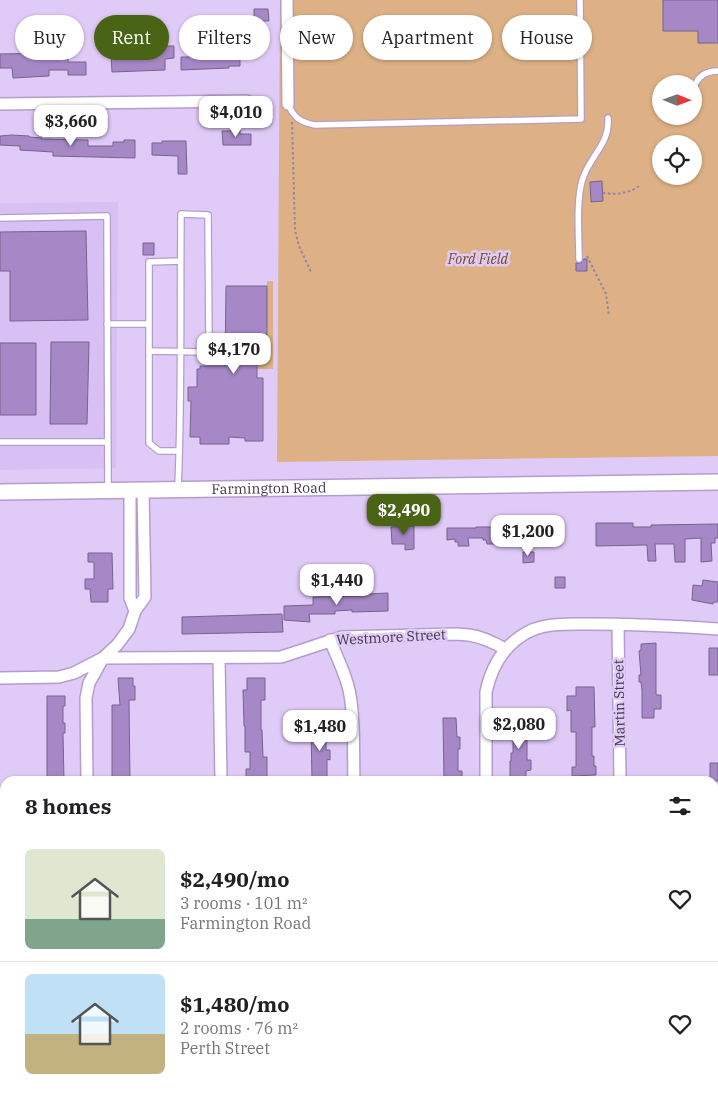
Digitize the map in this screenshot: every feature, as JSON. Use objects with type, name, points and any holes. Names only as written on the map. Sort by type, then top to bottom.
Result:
[{"type":"main road","name":"Farmington Road","points":[[0,492],[718,482]]},
{"type":"street","points":[[287,0],[288,104]]},
{"type":"street","points":[[0,104],[247,101]]},
{"type":"street","points":[[87,776],[86,698],[89,683],[103,658],[118,645],[129,629],[135,611],[144,596],[136,490]]},
{"type":"street","points":[[486,776],[486,692],[492,670],[505,649],[523,635],[556,624],[618,624],[718,629]]},
{"type":"street","name":"Martin Street","points":[[618,624],[620,776]]},
{"type":"street","name":"Westmore Street","points":[[0,678],[59,676],[74,673],[103,658],[281,657],[330,640],[361,636],[456,634],[480,636],[505,649]]},
{"type":"street","points":[[330,640],[344,673],[350,694],[354,776]]},
{"type":"street","points":[[219,658],[221,776]]},
{"type":"lane","points":[[288,104],[293,116],[303,123],[315,125],[581,119],[580,0]]},
{"type":"lane","points":[[702,75],[718,71]]},
{"type":"lane","points":[[579,259],[580,192],[582,181],[592,158],[607,136],[608,118]]},
{"type":"lane","points":[[149,352],[180,352],[205,352],[209,344],[208,215],[180,214],[180,352],[178,490]]},
{"type":"lane","points":[[0,218],[107,216],[108,490]]},
{"type":"lane","points":[[179,451],[159,451],[149,442],[149,262],[180,261]]},
{"type":"lane","points":[[107,324],[149,324]]},
{"type":"lane","points":[[0,442],[107,442]]},
{"type":"path","points":[[293,116],[295,230],[302,254],[311,272]]},
{"type":"path","points":[[603,193],[634,190],[638,186]]},
{"type":"path","points":[[579,240],[606,294],[609,316]]},
{"type":"shaded area","points":[[118,202],[116,468],[0,470],[0,203]]},
{"type":"green space","name":"Ford Field","points":[[280,0],[718,0],[718,456],[277,462]]},
{"type":"green space","points":[[267,281],[273,281],[273,369],[258,369],[258,351],[267,351]]},
{"type":"building","points":[[663,0],[718,0],[718,43],[698,43],[698,31],[663,31]]},
{"type":"building","points":[[254,9],[268,9],[268,15],[254,15]]},
{"type":"building","points":[[169,46],[174,46],[174,58],[169,59]]},
{"type":"building","points":[[0,54],[15,54],[15,60],[86,62],[86,75],[68,75],[68,70],[49,70],[49,76],[13,78],[12,68],[0,68]]},
{"type":"building","points":[[111,60],[165,60],[165,70],[112,72]]},
{"type":"building","points":[[181,60],[240,60],[240,66],[229,66],[229,68],[181,70]]},
{"type":"building","points":[[240,130],[240,134],[251,134],[251,145],[223,145],[222,131]]},
{"type":"building","points":[[12,135],[41,139],[88,140],[88,146],[113,146],[113,142],[135,140],[135,158],[53,156],[53,152],[20,150],[20,146],[0,145],[0,136]]},
{"type":"building","points":[[162,141],[186,141],[187,174],[178,174],[178,156],[152,155],[152,143],[162,143]]},
{"type":"building","points":[[602,181],[603,201],[591,202],[590,182]]},
{"type":"building","points":[[86,231],[88,320],[10,321],[10,271],[0,271],[0,232]]},
{"type":"building","points":[[143,243],[154,243],[154,255],[143,255]]},
{"type":"building","points":[[584,259],[587,259],[587,271],[576,271],[576,263],[581,263]]},
{"type":"building","points":[[226,286],[267,286],[267,349],[257,349],[257,378],[263,378],[263,441],[245,441],[245,438],[229,437],[229,444],[200,444],[200,437],[190,437],[191,401],[188,401],[188,387],[197,387],[197,369],[200,369],[200,366],[225,366]]},
{"type":"building","points":[[51,342],[89,342],[87,424],[50,424]]},
{"type":"building","points":[[0,343],[36,343],[36,415],[0,415]]},
{"type":"building","points":[[596,523],[633,523],[633,527],[718,524],[718,538],[715,538],[715,543],[711,543],[712,561],[701,562],[701,538],[685,539],[685,562],[675,562],[674,544],[655,544],[656,561],[648,561],[647,545],[596,546]]},
{"type":"building","points":[[414,526],[414,549],[405,550],[405,544],[392,544],[391,527]]},
{"type":"building","points":[[497,527],[497,544],[487,544],[483,538],[468,538],[469,546],[458,546],[458,542],[455,542],[455,539],[447,540],[447,528]]},
{"type":"building","points":[[523,552],[534,552],[534,562],[523,563]]},
{"type":"building","points":[[88,553],[112,553],[113,589],[108,589],[108,602],[91,602],[90,589],[85,589],[85,579],[94,579],[94,562],[88,562]]},
{"type":"building","points":[[555,577],[565,577],[565,588],[555,588]]},
{"type":"building","points":[[703,580],[718,582],[718,602],[713,604],[692,600],[693,585],[702,586]]},
{"type":"building","points":[[388,593],[388,611],[335,611],[335,614],[309,614],[310,622],[284,620],[284,606],[313,605],[313,597],[366,596],[366,594]]},
{"type":"building","points":[[282,614],[283,632],[182,634],[182,617]]},
{"type":"building","points":[[656,643],[656,695],[661,695],[661,709],[654,709],[654,718],[642,718],[639,651],[641,650],[641,644]]},
{"type":"building","points":[[709,648],[718,648],[718,675],[709,675]]},
{"type":"building","points":[[118,678],[133,678],[135,700],[129,700],[130,776],[112,776],[112,705],[120,705]]},
{"type":"building","points":[[247,678],[265,678],[265,700],[261,700],[261,730],[263,757],[267,757],[267,776],[246,776],[246,769],[250,769],[250,752],[245,752],[243,690],[247,690]]},
{"type":"building","points":[[576,687],[594,687],[595,727],[592,727],[592,756],[594,756],[596,775],[572,776],[572,767],[576,767],[576,732],[571,732],[571,710],[567,711],[567,696],[576,696]]},
{"type":"building","points":[[47,696],[65,696],[65,706],[63,706],[63,723],[65,723],[65,733],[63,733],[64,776],[47,776]]},
{"type":"building","points":[[443,718],[456,718],[457,737],[460,737],[458,771],[462,771],[462,776],[444,776]]},
{"type":"building","points":[[509,719],[527,719],[527,760],[531,760],[531,770],[526,771],[526,776],[510,776],[513,730],[509,730]]},
{"type":"building","points":[[311,724],[329,724],[329,733],[326,733],[326,750],[330,750],[330,760],[327,759],[327,776],[312,776]]},
{"type":"building","points":[[710,763],[718,763],[718,776],[710,776]]}]
